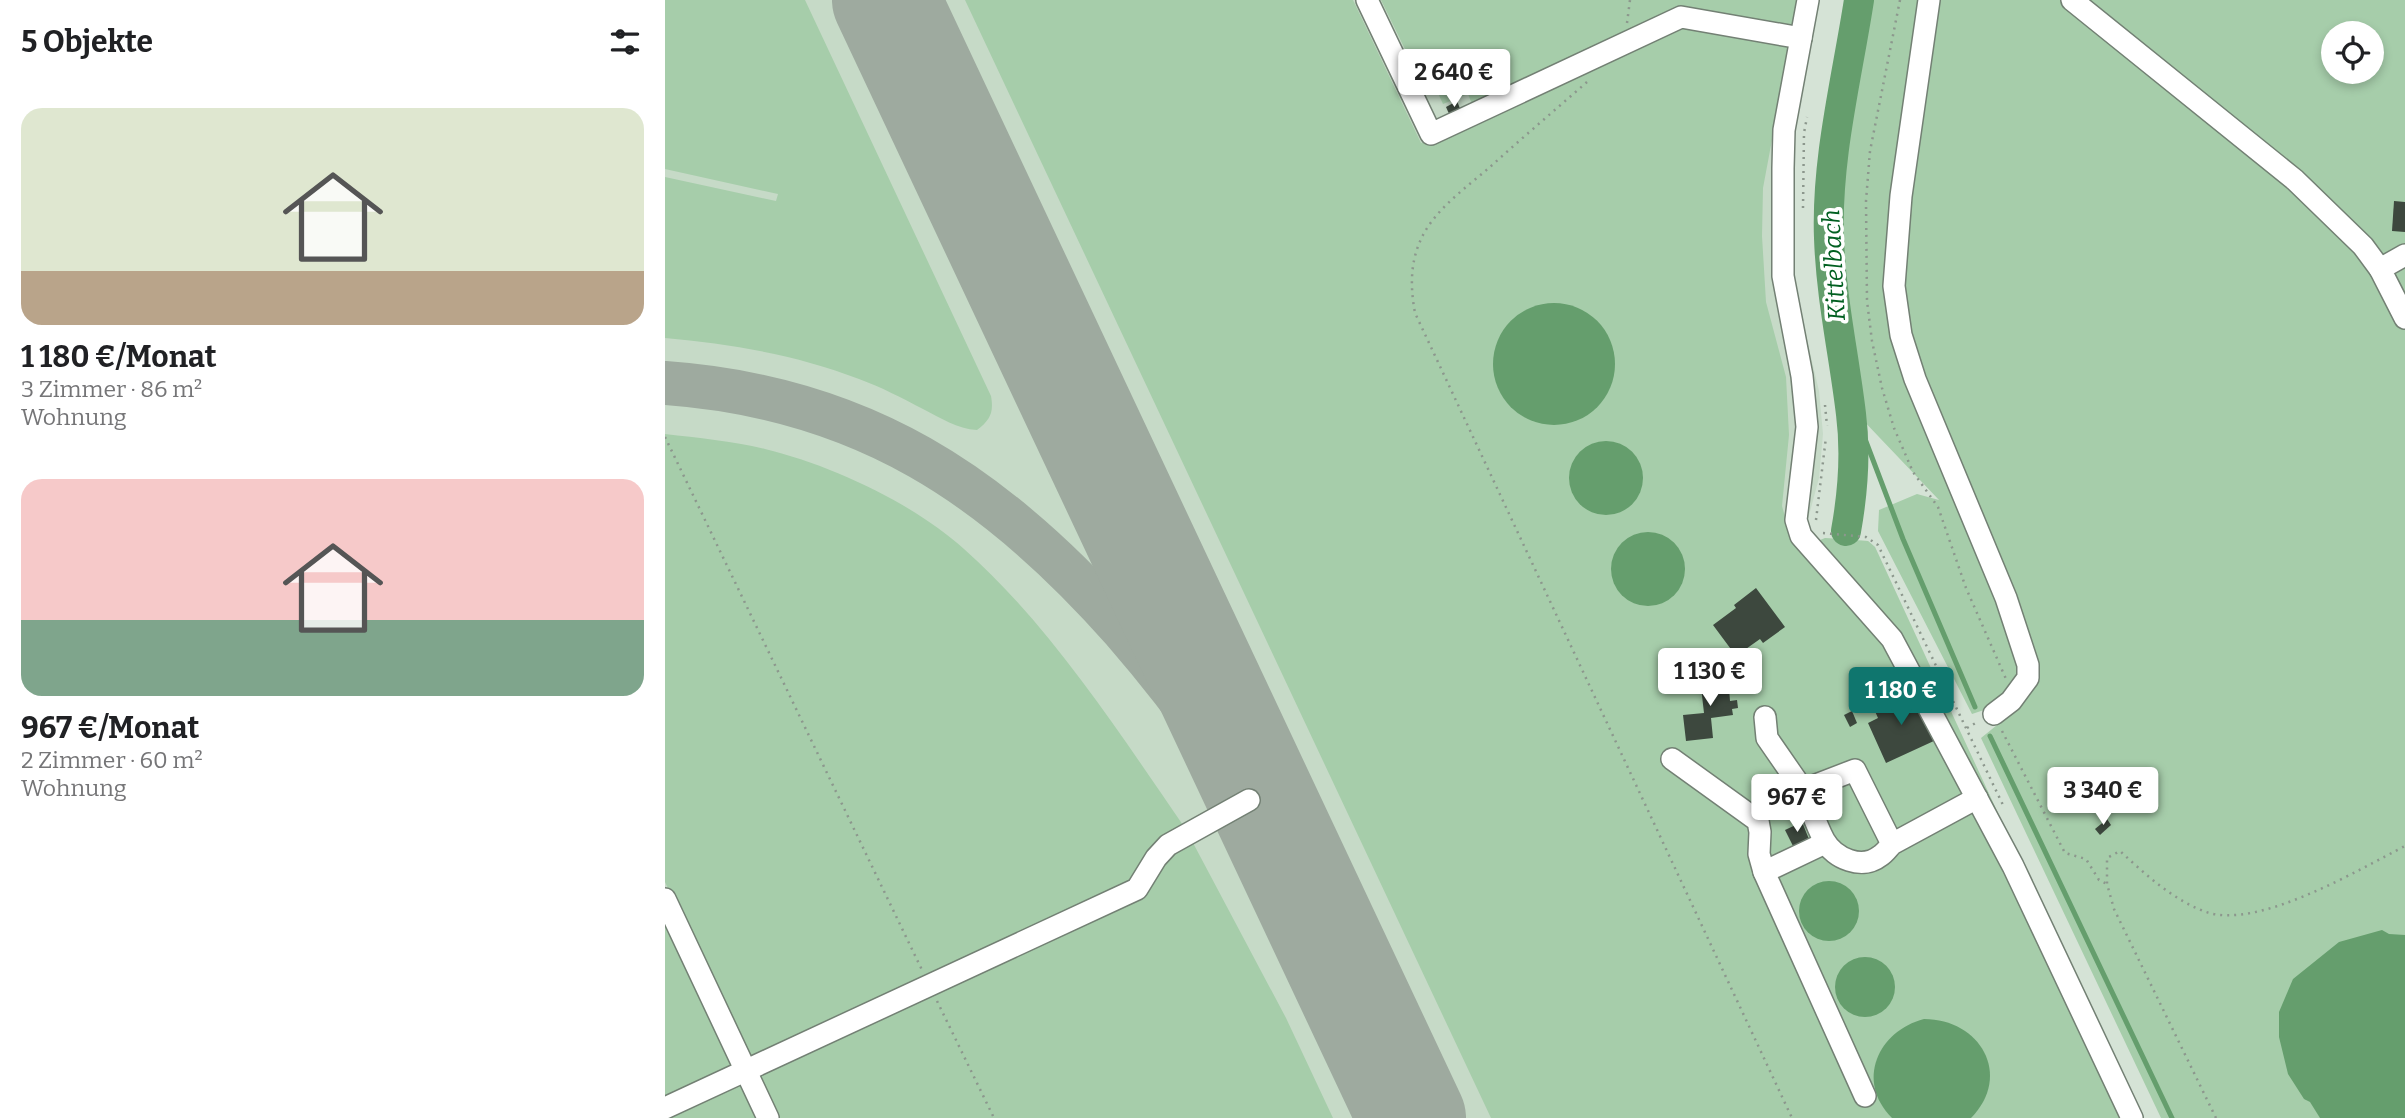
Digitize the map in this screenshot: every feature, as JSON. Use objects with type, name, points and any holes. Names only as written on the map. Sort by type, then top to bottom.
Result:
[{"type":"lane","points":[[1367,0],[1431,134],[1681,17],[1801,38]]},
{"type":"lane","points":[[1808,0],[1784,130],[1783,168],[1783,276],[1802,376],[1807,427],[1796,520],[1801,536],[1892,639],[2013,866],[2132,1118]]},
{"type":"lane","points":[[1929,0],[1901,197],[1894,286],[1901,335],[1915,379],[2006,598],[2028,665],[2028,678],[2011,701],[1994,714]]},
{"type":"lane","points":[[2072,0],[2295,180],[2363,246],[2381,269],[2405,318]]},
{"type":"lane","points":[[2381,269],[2405,254]]},
{"type":"lane","points":[[1765,717],[1767,738],[1803,790],[1825,843],[1841,858],[1859,863],[1881,856],[1892,844],[1977,798]]},
{"type":"lane","points":[[1672,759],[1758,821],[1761,832],[1759,854],[1764,872],[1865,1096]]},
{"type":"lane","points":[[1803,790],[1856,770],[1892,844]]},
{"type":"lane","points":[[665,1108],[1137,889],[1156,858],[1168,845],[1249,800]]},
{"type":"lane","points":[[1764,872],[1825,843]]},
{"type":"lane","points":[[665,900],[768,1118]]},
{"type":"path","points":[[1618,46],[1628,18],[1630,0]]},
{"type":"path","points":[[1591,78],[1453,199],[1431,222],[1423,236],[1413,266],[1411,282],[1415,313],[1792,1118]]},
{"type":"path","points":[[1803,212],[1804,133],[1809,106]]},
{"type":"path","points":[[1815,526],[1824,473],[1827,421],[1824,401]]},
{"type":"path","points":[[665,437],[994,1118]]},
{"type":"path","points":[[1913,472],[1938,507],[1966,589],[2008,686]]},
{"type":"path","points":[[1967,728],[1994,714],[2065,853],[2086,859],[2099,880],[2107,884]]},
{"type":"path","points":[[2216,1118],[2114,909],[2107,884],[2107,858],[2119,851],[2181,901],[2208,912],[2226,915],[2260,912],[2327,885],[2405,846]]},
{"type":"shaded area","points":[[665,0],[1818,0],[1794,132],[1792,276],[1819,391],[1823,434],[1819,478],[1807,523],[1818,541],[1825,538],[1868,541],[1875,547],[2142,1118],[665,1118]]},
{"type":"shaded area","points":[[665,0],[805,0],[991,396],[990,416],[977,430],[956,425],[875,386],[812,363],[739,347],[665,338],[665,177],[776,201],[778,194],[665,169]]},
{"type":"shaded area","points":[[965,0],[1353,0],[1421,143],[1675,25],[1782,38],[1789,49],[1763,188],[1762,236],[1766,302],[1786,377],[1789,435],[1782,506],[1789,531],[1882,640],[2003,867],[2121,1118],[1491,1118]]},
{"type":"shaded area","points":[[1381,0],[1802,0],[1797,28],[1683,13],[1474,109],[1468,94],[1443,104],[1431,78],[1421,82]]},
{"type":"shaded area","points":[[1868,0],[2405,0],[2405,1118],[2161,1118],[1981,738],[2002,721],[1996,706],[1972,714],[1878,531],[1879,510],[1917,494],[1939,500],[1859,416],[1848,336],[1836,190]]},
{"type":"shaded area","points":[[1554,303],[1577,307],[1597,321],[1611,341],[1615,364],[1611,387],[1597,407],[1577,421],[1554,425],[1531,421],[1511,407],[1497,387],[1493,364],[1497,341],[1511,321],[1531,307]]},
{"type":"shaded area","points":[[665,434],[753,446],[817,465],[896,501],[944,532],[996,579],[1055,646],[1185,828],[1136,884],[762,1058],[747,1055],[665,882]]},
{"type":"shaded area","points":[[1606,441],[1627,447],[1637,457],[1643,478],[1637,499],[1627,509],[1606,515],[1585,509],[1575,499],[1569,478],[1575,457],[1585,447]]},
{"type":"shaded area","points":[[1648,532],[1669,538],[1679,548],[1685,569],[1679,590],[1669,600],[1648,606],[1627,600],[1617,590],[1611,569],[1617,548],[1627,538]]},
{"type":"shaded area","points":[[1825,538],[1868,541],[1875,547],[2021,863],[1818,541]]},
{"type":"shaded area","points":[[1192,841],[1286,1018],[1333,1118],[777,1118],[758,1078],[765,1067],[1124,901],[1161,859]]},
{"type":"shaded area","points":[[1829,881],[1846,886],[1854,894],[1859,911],[1854,928],[1846,936],[1829,941],[1812,936],[1804,928],[1799,911],[1804,894],[1812,886]]},
{"type":"shaded area","points":[[665,924],[730,1063],[728,1071],[665,1101]]},
{"type":"shaded area","points":[[2382,930],[2389,934],[2405,935],[2405,1118],[2320,1118],[2288,1074],[2279,1037],[2279,1012],[2293,979],[2339,942]]},
{"type":"shaded area","points":[[1859,957],[1871,957],[1890,970],[1895,987],[1893,999],[1882,1012],[1871,1017],[1859,1017],[1840,1004],[1835,993],[1835,981],[1848,962]]},
{"type":"shaded area","points":[[1924,1019],[1944,1021],[1961,1028],[1975,1039],[1984,1052],[1989,1068],[1989,1084],[1983,1101],[1971,1118],[1892,1118],[1881,1104],[1875,1089],[1877,1059],[1894,1034]]},
{"type":"shaded area","points":[[731,1082],[740,1085],[757,1118],[665,1118]]},
{"type":"building","points":[[1457,101],[1461,111],[1450,116],[1446,107]]},
{"type":"building","points":[[2394,201],[2405,202],[2405,232],[2392,231]]},
{"type":"building","points":[[1756,588],[1785,627],[1763,643],[1760,639],[1736,656],[1713,625],[1736,608],[1734,605]]},
{"type":"building","points":[[1734,664],[1741,664],[1744,686],[1736,687]]},
{"type":"building","points":[[1728,675],[1730,701],[1737,700],[1738,708],[1732,709],[1733,715],[1711,718],[1713,738],[1686,741],[1683,715],[1704,713],[1700,678]]},
{"type":"building","points":[[1910,689],[1936,740],[1886,763],[1868,723],[1878,718],[1874,709]]},
{"type":"building","points":[[1852,711],[1857,723],[1850,727],[1844,715]]},
{"type":"building","points":[[2107,819],[2111,825],[2100,835],[2095,829]]},
{"type":"building","points":[[1802,822],[1809,839],[1793,846],[1785,830]]},
{"type":"waterway","name":"Kittelbach","points":[[1846,531],[1852,487],[1853,429],[1832,283],[1829,208],[1838,119],[1859,0]]},
{"type":"waterway","points":[[1852,415],[1862,431],[1903,539],[1975,707]]},
{"type":"waterway","points":[[1990,736],[2172,1118]]},
{"type":"taxiway","points":[[665,383],[736,392],[802,407],[863,429],[920,457],[974,492],[1025,532],[1075,578],[1123,630],[1189,712],[1250,800],[1321,924]]},
{"type":"runway","points":[[886,0],[1412,1118]]}]
